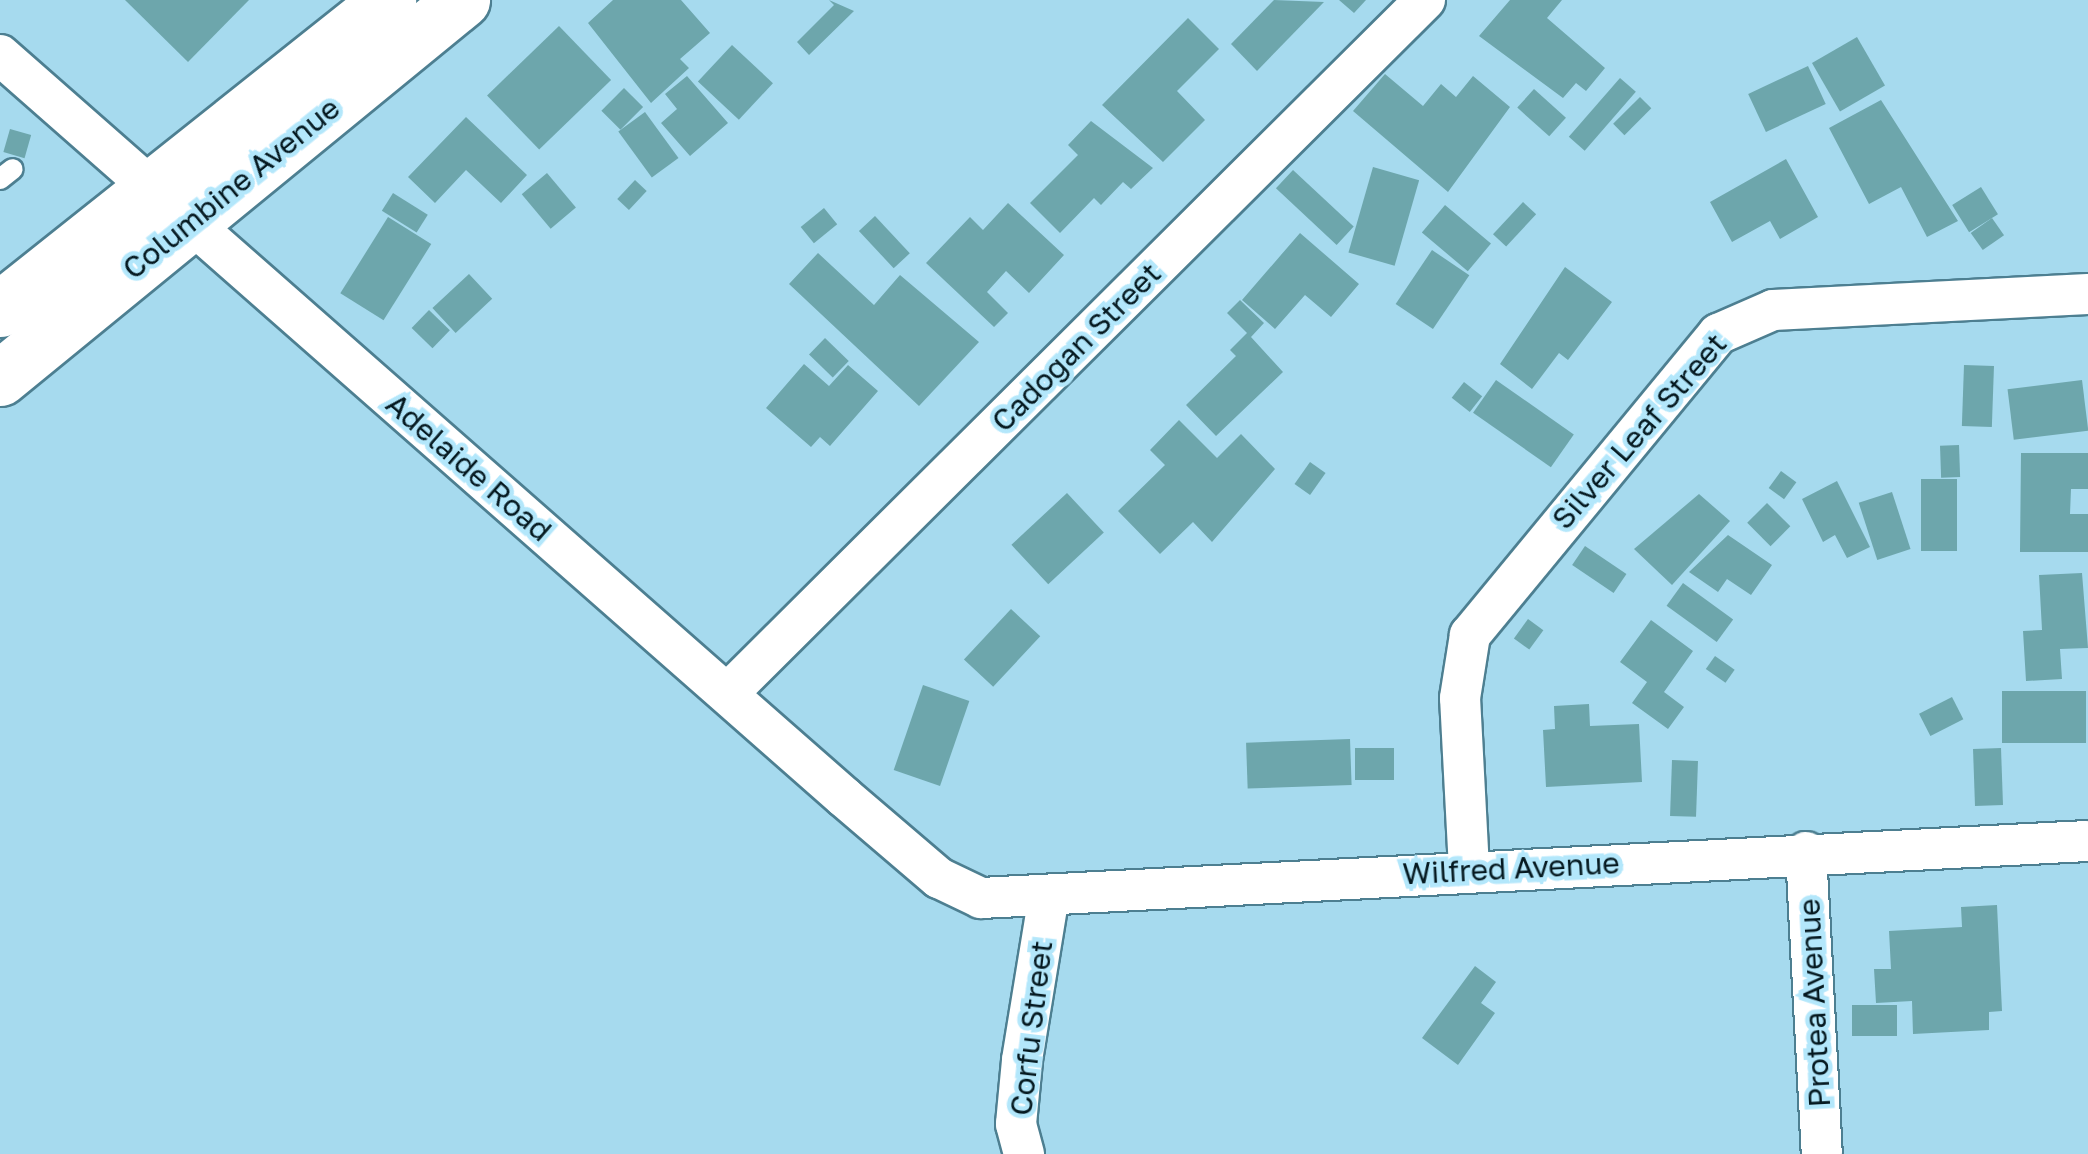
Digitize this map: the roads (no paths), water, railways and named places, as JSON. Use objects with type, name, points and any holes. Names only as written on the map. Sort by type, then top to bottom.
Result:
[{"type":"main road","name":"Columbine Avenue","points":[[0,378],[168,208],[388,0]]},
{"type":"main road","name":"Columbine Avenue","points":[[0,308],[168,208],[462,0]]},
{"type":"street","name":"Cadogan Street","points":[[728,693],[1425,0]]},
{"type":"street","name":"Adelaide Road","points":[[0,54],[168,208],[938,878]]},
{"type":"street","name":"Silver Leaf Street","points":[[1469,869],[1460,686],[1470,635],[1718,334],[1773,310],[2088,294]]},
{"type":"street","name":"Wilfred Avenue","points":[[938,878],[981,898],[1048,901],[1469,869],[2088,840]]},
{"type":"street","name":"Protea Avenue","points":[[1806,852],[1822,1154]]},
{"type":"street","name":"Corfu Street","points":[[1024,1154],[1022,1060],[1048,901]]}]
